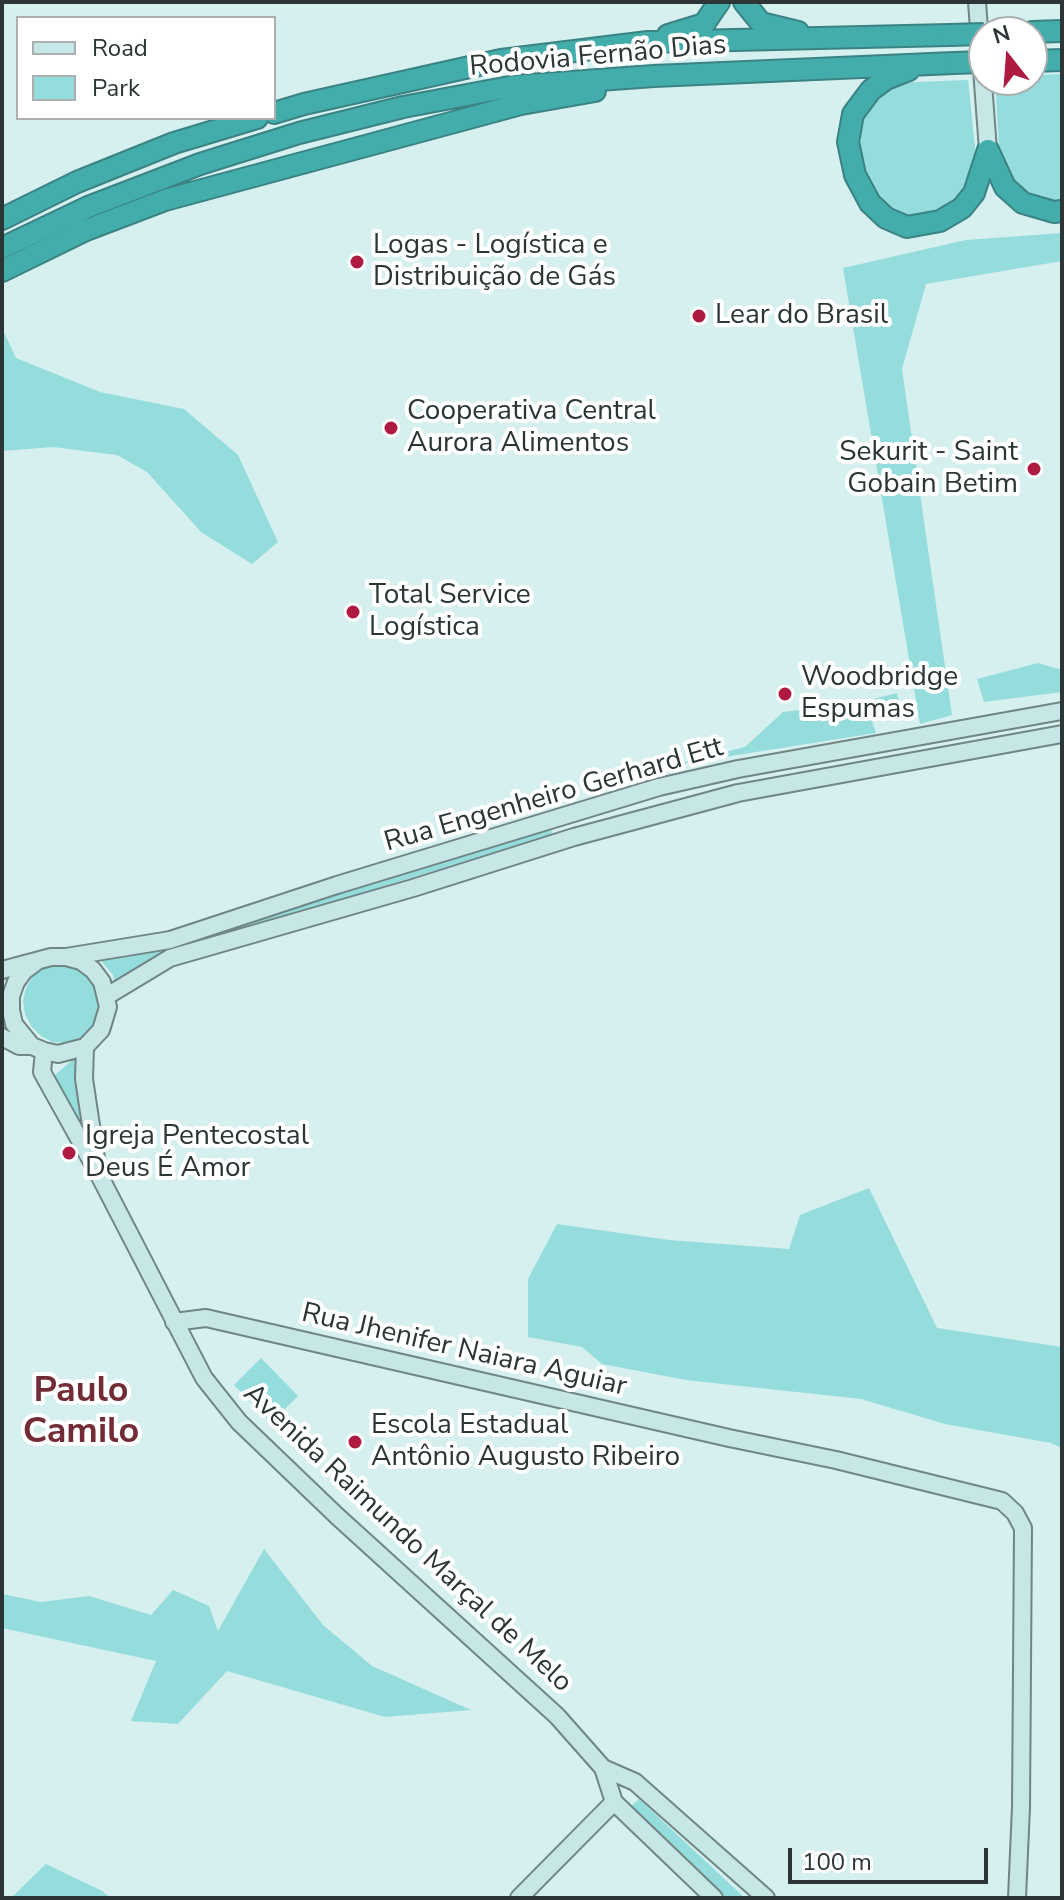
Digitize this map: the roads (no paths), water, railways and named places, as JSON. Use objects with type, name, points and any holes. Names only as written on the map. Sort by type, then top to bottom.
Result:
[{"type":"highway","points":[[648,42],[704,24],[719,2]]},
{"type":"highway","points":[[744,2],[761,23],[825,39]]},
{"type":"highway","name":"Rodovia Fernão Dias","points":[[276,112],[501,60],[648,42],[968,34]]},
{"type":"highway","name":"Rodovia Fernão Dias","points":[[2,248],[88,207],[200,164],[299,133],[403,107],[515,86],[654,76],[968,63]]},
{"type":"highway","points":[[927,64],[886,79],[871,90],[853,114],[848,142],[855,175],[870,203],[886,218],[907,227],[940,221],[962,208],[974,193],[988,150]]},
{"type":"highway","points":[[2,271],[86,230],[165,200],[521,104],[589,93],[654,76]]},
{"type":"highway","points":[[2,219],[77,182],[174,143],[250,120]]},
{"type":"highway","points":[[988,150],[1005,187],[1023,203],[1054,212],[1062,211]]},
{"type":"highway","points":[[2,203],[77,182]]},
{"type":"street","points":[[977,2],[988,150]]},
{"type":"street","name":"Rua Engenheiro Gerhard Ett","points":[[66,957],[170,940],[337,885],[659,787],[738,769],[1062,711]]},
{"type":"street","name":"Rua Engenheiro Gerhard Ett","points":[[107,996],[170,958],[413,888],[574,837],[738,793],[1062,734]]},
{"type":"street","points":[[659,787],[668,812]]},
{"type":"street","points":[[2,970],[51,957],[81,961],[102,982],[108,1007],[101,1030],[85,1047],[58,1054],[19,1046],[2,1037]]},
{"type":"street","points":[[36,962],[24,971],[11,996],[14,1024],[38,1048]]},
{"type":"street","name":"Avenida Raimundo Marçal de Melo","points":[[85,1047],[84,1079],[97,1171]]},
{"type":"street","name":"Avenida Raimundo Marçal de Melo","points":[[38,1048],[42,1072],[204,1378],[239,1422],[337,1516],[557,1716],[603,1768],[614,1802],[714,1898]]},
{"type":"street","name":"Rua Jhenifer Naiara Aguiar","points":[[174,1322],[206,1318],[836,1460],[1002,1501],[1015,1513],[1023,1528],[1021,1807],[1017,1898]]},
{"type":"street","name":"Avenida Raimundo Marçal de Melo","points":[[603,1768],[635,1782],[766,1898]]},
{"type":"street","points":[[519,1898],[614,1802]]},
{"type":"place","name":"Logas - Logística e Distribuição de Gás","points":[[357,262]]},
{"type":"place","name":"Lear do Brasil","points":[[699,316]]},
{"type":"place","name":"Cooperativa Central Aurora Alimentos","points":[[391,428]]},
{"type":"place","name":"Sekurit - Saint Gobain Betim","points":[[1034,469]]},
{"type":"place","name":"Total Service Logística","points":[[353,612]]},
{"type":"place","name":"Woodbridge Espumas","points":[[785,694]]},
{"type":"place","name":"Igreja Pentecostal Deus É Amor","points":[[69,1153]]},
{"type":"place","name":"Escola Estadual Antônio Augusto Ribeiro","points":[[355,1442]]},
{"type":"district","name":"Paulo Camilo","points":[[81,1412]]}]
